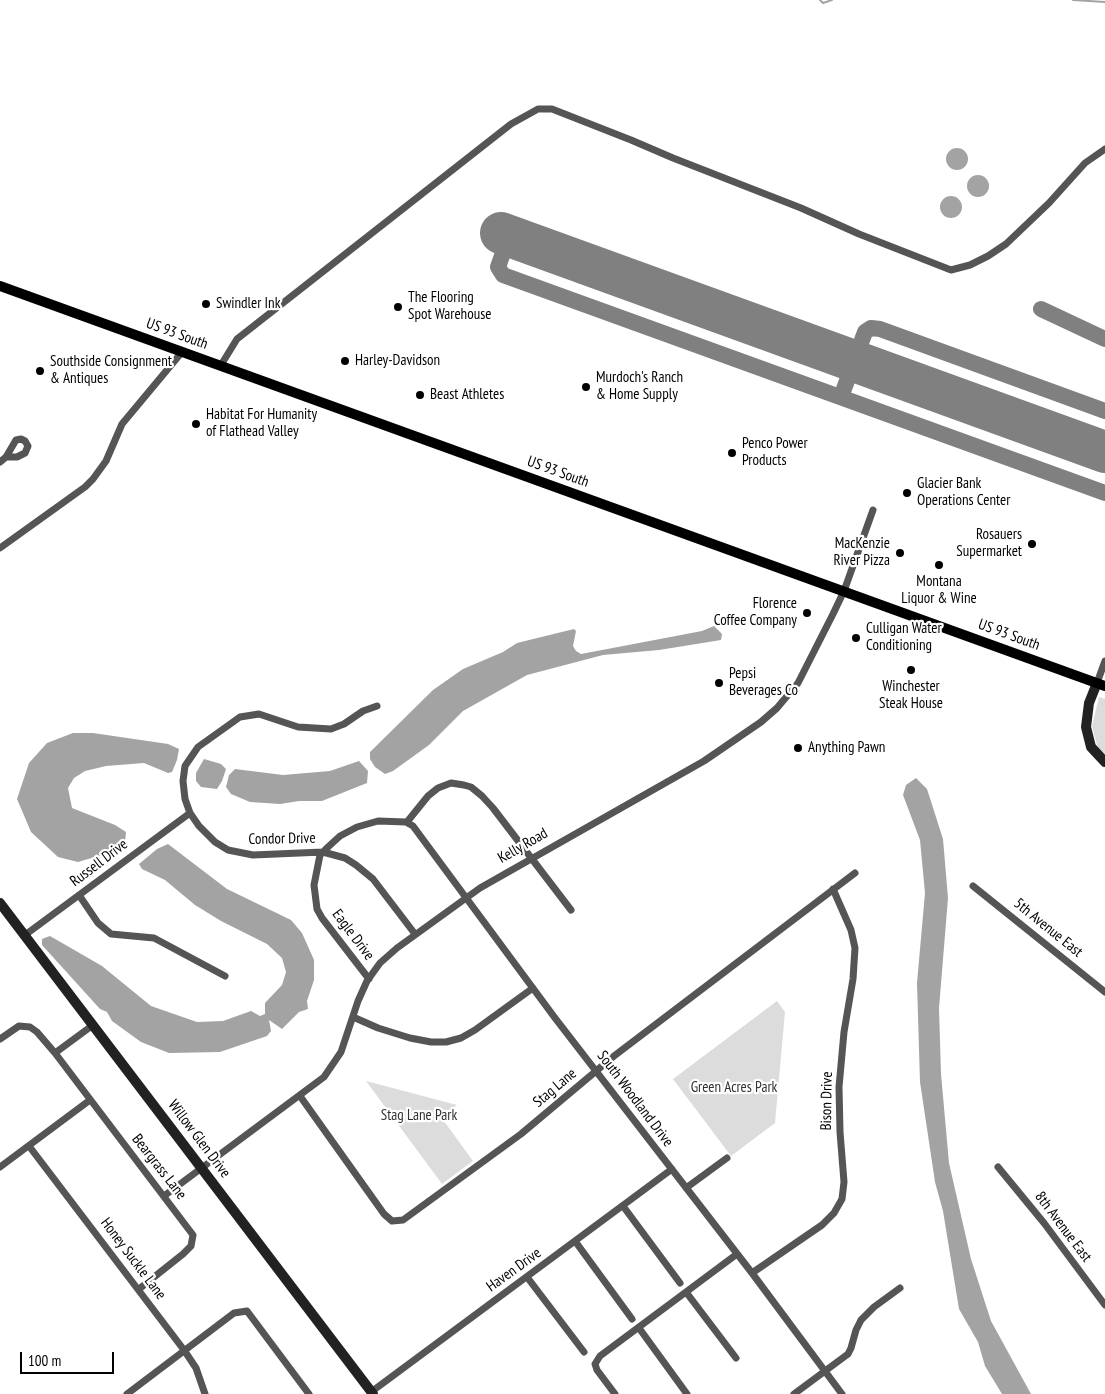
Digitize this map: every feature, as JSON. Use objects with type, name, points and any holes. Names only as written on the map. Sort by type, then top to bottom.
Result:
[{"type":"main road","name":"US 93 South","points":[[0,286],[1101,685]]},
{"type":"main road","points":[[1101,685],[1089,703],[1086,727],[1091,746],[1105,762]]},
{"type":"main road","name":"Willow Glen Drive","points":[[0,903],[372,1393]]},
{"type":"street","points":[[221,365],[237,340],[510,124],[538,109],[552,109],[622,136],[801,208],[858,234],[951,270],[970,265],[1006,244],[1049,203],[1085,162],[1105,149]]},
{"type":"street","points":[[0,548],[85,487],[93,479],[106,461],[122,424],[182,352]]},
{"type":"street","name":"Kelly Road","points":[[164,1196],[201,1167],[317,1084],[331,1069],[341,1052],[362,991],[369,979],[380,963],[415,934],[466,898],[530,858],[704,761],[770,715],[798,683],[844,591],[873,510]]},
{"type":"street","points":[[1101,685],[1105,660]]},
{"type":"street","points":[[190,813],[185,799],[183,781],[185,766],[198,747],[240,717],[260,714],[298,728],[331,729],[344,724],[363,711],[378,706]]},
{"type":"street","points":[[323,852],[340,836],[364,824],[385,821],[407,822],[428,796],[438,788],[451,783],[464,784],[482,796],[571,910]]},
{"type":"street","name":"Condor Drive","points":[[190,813],[199,826],[215,842],[236,853],[272,855],[323,852],[345,858],[368,874],[415,934]]},
{"type":"street","name":"Russell Drive","points":[[25,935],[190,813]]},
{"type":"street","name":"South Woodland Drive","points":[[407,822],[414,826],[533,988],[752,1273],[842,1394]]},
{"type":"street","name":"Eagle Drive","points":[[323,852],[319,860],[314,885],[318,909],[322,918],[369,979]]},
{"type":"street","name":"Stag Lane","points":[[300,1096],[384,1214],[398,1222],[409,1217],[521,1134],[622,1050],[855,872]]},
{"type":"street","name":"5th Avenue East","points":[[973,886],[1105,992]]},
{"type":"street","name":"Bison Drive","points":[[752,1273],[828,1220],[842,1199],[844,1182],[839,1087],[844,1032],[853,979],[855,948],[851,930],[833,889]]},
{"type":"street","points":[[79,895],[98,923],[112,934],[154,938],[225,976]]},
{"type":"street","points":[[353,1017],[378,1028],[410,1038],[431,1042],[446,1042],[461,1038],[475,1030],[533,988]]},
{"type":"street","points":[[55,1053],[93,1025]]},
{"type":"street","name":"Beargrass Lane","points":[[0,1039],[18,1026],[26,1026],[37,1032],[193,1234],[191,1246],[138,1289]]},
{"type":"street","points":[[0,1167],[90,1100]]},
{"type":"street","name":"Honey Suckle Lane","points":[[28,1146],[184,1350],[196,1368],[205,1394]]},
{"type":"street","points":[[686,1188],[727,1158]]},
{"type":"street","name":"8th Avenue East","points":[[998,1167],[1044,1222],[1105,1305]]},
{"type":"street","name":"Haven Drive","points":[[372,1393],[672,1170]]},
{"type":"street","points":[[623,1206],[680,1283]]},
{"type":"street","points":[[575,1241],[632,1319]]},
{"type":"street","points":[[615,1394],[597,1370],[595,1364],[600,1356],[737,1254]]},
{"type":"street","points":[[527,1277],[584,1352]]},
{"type":"street","points":[[794,1394],[848,1354],[861,1320],[874,1307],[900,1288]]},
{"type":"street","points":[[686,1292],[736,1358]]},
{"type":"street","points":[[127,1394],[234,1313],[247,1311],[310,1394]]},
{"type":"street","points":[[639,1328],[687,1394]]},
{"type":"green space","points":[[1099,697],[1105,699],[1105,755],[1098,749],[1092,726]]},
{"type":"green space","name":"Green Acres Park","points":[[777,1001],[785,1012],[775,1123],[731,1156],[673,1079]]},
{"type":"green space","name":"Stag Lane Park","points":[[366,1081],[457,1105],[441,1117],[473,1161],[442,1184]]},
{"type":"shaded area","points":[[957,148],[965,151],[968,159],[965,167],[957,170],[949,167],[946,159],[949,151]]},
{"type":"shaded area","points":[[978,175],[986,178],[989,186],[986,194],[978,197],[970,194],[967,186],[970,178]]},
{"type":"shaded area","points":[[951,196],[959,199],[962,207],[959,215],[951,218],[943,215],[940,207],[943,199]]},
{"type":"shaded area","points":[[714,626],[722,634],[721,640],[659,650],[603,655],[527,675],[463,711],[429,745],[393,771],[385,774],[375,767],[370,759],[370,752],[433,690],[463,669],[503,652],[517,643],[574,629],[576,631],[573,646],[581,654],[702,631]]},
{"type":"shaded area","points":[[73,733],[93,733],[168,744],[179,749],[172,772],[168,773],[144,763],[106,766],[85,771],[74,778],[68,788],[72,808],[115,825],[126,832],[125,842],[112,852],[78,862],[58,857],[31,832],[17,799],[29,763],[47,743]]},
{"type":"shaded area","points":[[204,759],[221,764],[226,769],[217,789],[201,787],[196,781],[196,773]]},
{"type":"shaded area","points":[[359,761],[368,771],[367,783],[322,801],[299,801],[280,804],[250,802],[231,794],[226,787],[229,775],[235,769],[283,775],[330,771]]},
{"type":"shaded area","points":[[916,778],[927,789],[943,839],[948,898],[939,1008],[941,1074],[949,1163],[971,1259],[991,1321],[1031,1394],[1002,1394],[985,1366],[978,1342],[959,1309],[943,1211],[935,1182],[920,1082],[917,983],[925,893],[920,840],[903,795],[906,785]]},
{"type":"shaded area","points":[[168,844],[227,889],[291,920],[302,933],[314,960],[314,980],[307,1001],[308,1009],[299,1012],[282,1029],[269,1020],[271,1031],[267,1036],[220,1052],[169,1053],[141,1042],[112,1021],[107,1012],[100,1009],[42,945],[42,939],[50,936],[102,966],[151,1006],[197,1022],[223,1021],[251,1011],[260,1016],[265,1014],[265,1003],[282,985],[286,972],[282,958],[267,944],[221,921],[195,905],[165,880],[142,869],[139,864],[157,849]]},
{"type":"waterway","points":[[820,0],[823,3],[832,0]]},
{"type":"waterway","points":[[1073,0],[1105,2]]},
{"type":"taxiway","points":[[509,236],[498,267],[503,275],[1105,493]]},
{"type":"taxiway","points":[[1041,309],[1105,339]]},
{"type":"taxiway","points":[[841,397],[865,332],[871,328],[880,329],[1105,411]]},
{"type":"runway","points":[[501,233],[1105,452]]},
{"type":"place","name":"Swindler Ink","points":[[206,304]]},
{"type":"place","name":"The Flooring Spot Warehouse","points":[[398,307]]},
{"type":"place","name":"Harley-Davidson","points":[[345,361]]},
{"type":"place","name":"Southside Consignment & Antiques","points":[[40,371]]},
{"type":"place","name":"Murdoch's Ranch & Home Supply","points":[[586,387]]},
{"type":"place","name":"Beast Athletes","points":[[420,395]]},
{"type":"place","name":"Habitat For Humanity of Flathead Valley","points":[[196,424]]},
{"type":"place","name":"Penco Power Products","points":[[732,453]]},
{"type":"place","name":"Glacier Bank Operations Center","points":[[907,493]]},
{"type":"place","name":"Rosauers Supermarket","points":[[1032,544]]},
{"type":"place","name":"MacKenzie River Pizza","points":[[900,553]]},
{"type":"place","name":"Montana Liquor & Wine","points":[[939,565]]},
{"type":"place","name":"Florence Coffee Company","points":[[807,613]]},
{"type":"place","name":"Culligan Water Conditioning","points":[[856,638]]},
{"type":"place","name":"Winchester Steak House","points":[[911,670]]},
{"type":"place","name":"Pepsi Beverages Co","points":[[719,683]]},
{"type":"place","name":"Anything Pawn","points":[[798,748]]}]
